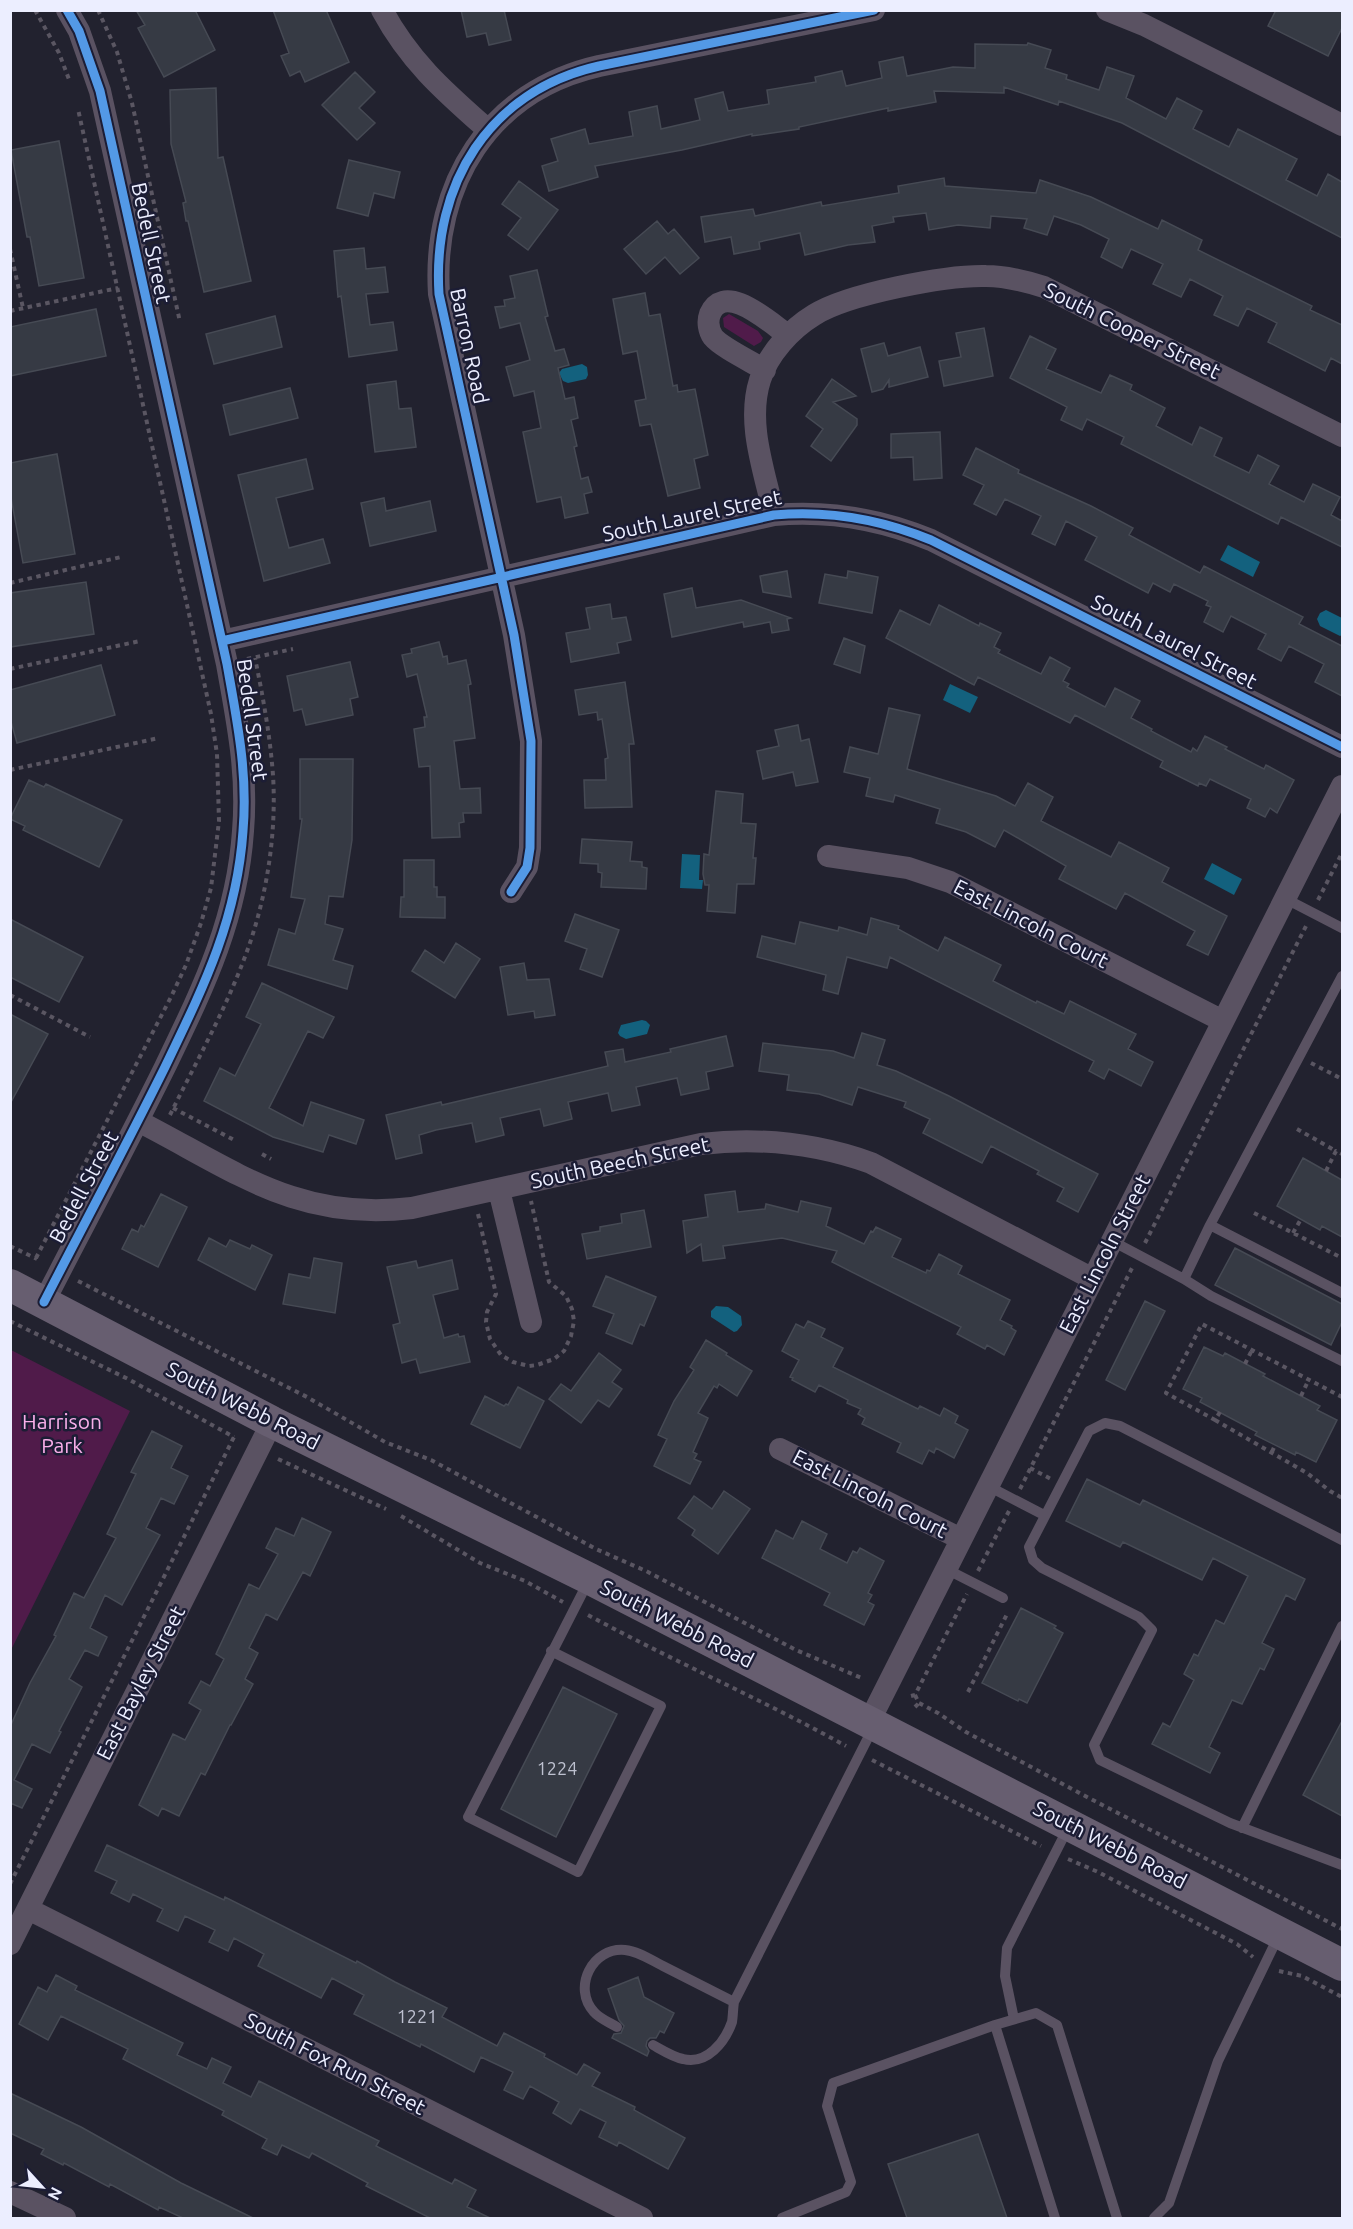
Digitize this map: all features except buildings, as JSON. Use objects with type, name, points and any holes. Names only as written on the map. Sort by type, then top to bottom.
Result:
[{"type":"main road","name":"South Webb Road","points":[[10,1285],[272,1422],[590,1579],[1342,1965]]},
{"type":"street","name":"Bedell Street","points":[[44,1302],[138,1121],[204,986],[228,918],[240,863],[244,830],[243,757],[222,641],[100,91],[79,31],[67,10]]},
{"type":"street","points":[[382,10],[411,56],[430,78],[488,130]]},
{"type":"street","name":"Barron Road","points":[[511,892],[527,867],[530,848],[531,741],[514,635],[439,294],[437,272],[441,229],[446,207],[464,166],[488,130],[514,104],[545,84],[580,70],[874,10]]},
{"type":"street","points":[[1107,10],[1143,25],[1342,125]]},
{"type":"street","name":"South Cooper Street","points":[[774,515],[755,423],[758,389],[765,370],[788,335],[815,314],[829,307],[858,298],[965,277],[1007,278],[1062,294],[1342,436]]},
{"type":"street","points":[[765,370],[716,340],[708,321],[714,309],[724,302],[738,302],[788,335]]},
{"type":"street","name":"South Laurel Street","points":[[222,641],[774,515],[802,512],[856,517],[925,537],[1342,747]]},
{"type":"street","name":"East Lincoln Street","points":[[872,1724],[987,1486],[1342,786]]},
{"type":"street","name":"East Lincoln Court","points":[[828,856],[908,868],[950,882],[1223,1021]]},
{"type":"street","name":"South Beech Street","points":[[138,1121],[264,1188],[318,1206],[340,1210],[388,1211],[499,1190],[701,1144],[732,1140],[789,1143],[844,1154],[871,1163],[1093,1279]]},
{"type":"street","points":[[499,1190],[531,1322]]},
{"type":"street","name":"East Bayley Street","points":[[10,1944],[272,1422]]},
{"type":"street","name":"East Lincoln Court","points":[[780,1449],[961,1539]]},
{"type":"street","name":"South Fox Run Street","points":[[28,1909],[642,2218]]},
{"type":"street","points":[[10,2192],[65,2218]]},
{"type":"lane","points":[[1286,899],[1342,928]]},
{"type":"lane","points":[[1184,1279],[1210,1225],[1342,976]]},
{"type":"lane","points":[[1210,1225],[1342,1293]]},
{"type":"lane","points":[[1112,1241],[1212,1296],[1342,1361]]},
{"type":"lane","points":[[1342,1540],[1113,1424],[1096,1426],[1089,1431],[1029,1547],[1033,1560],[1042,1568],[1139,1617],[1152,1630],[1094,1744],[1100,1760],[1242,1828],[1342,1865]]},
{"type":"lane","points":[[987,1486],[1044,1515]]},
{"type":"lane","points":[[946,1569],[1003,1598]]},
{"type":"lane","points":[[551,1651],[661,1706],[578,1872],[468,1817],[551,1651],[590,1579]]},
{"type":"lane","points":[[1242,1828],[1342,1626]]},
{"type":"lane","points":[[653,2045],[685,2060],[699,2059],[719,2046],[732,2021],[734,2002],[872,1724]]},
{"type":"lane","points":[[1014,2019],[1005,1976],[1007,1948],[1070,1825]]},
{"type":"lane","points":[[1154,2218],[1169,2203],[1218,2061],[1280,1933]]},
{"type":"lane","points":[[617,2027],[600,2018],[593,2011],[585,1992],[588,1971],[593,1963],[600,1956],[618,1950],[636,1952],[734,2002]]},
{"type":"lane","points":[[782,2218],[846,2192],[851,2182],[827,2106],[833,2083],[995,2025],[1036,2013],[1056,2025],[1117,2218]]},
{"type":"lane","points":[[995,2025],[1055,2218]]},
{"type":"path","points":[[35,10],[59,53],[70,82]]},
{"type":"path","points":[[98,10],[117,52],[132,103],[180,322]]},
{"type":"path","points":[[36,1258],[186,965],[211,888],[219,821],[217,754],[211,714],[78,109]]},
{"type":"path","points":[[10,249],[23,308]]},
{"type":"path","points":[[10,311],[118,288]]},
{"type":"path","points":[[10,583],[121,557]]},
{"type":"path","points":[[10,669],[140,641]]},
{"type":"path","points":[[244,660],[302,646]]},
{"type":"path","points":[[10,770],[159,738]]},
{"type":"path","points":[[1318,901],[1342,853]]},
{"type":"path","points":[[1145,1243],[1307,922]]},
{"type":"path","points":[[10,996],[90,1037]]},
{"type":"path","points":[[1299,1058],[1342,1079]]},
{"type":"path","points":[[164,1105],[237,1141]]},
{"type":"path","points":[[1297,1129],[1342,1154]]},
{"type":"path","points":[[1326,1171],[1336,1151]]},
{"type":"path","points":[[262,1154],[271,1159]]},
{"type":"path","points":[[1254,1213],[1342,1258]]},
{"type":"path","points":[[1293,1233],[1301,1219]]},
{"type":"path","points":[[10,1246],[42,1262]]},
{"type":"path","points":[[1019,1491],[1132,1267]]},
{"type":"path","points":[[78,1281],[307,1397],[385,1442],[431,1460],[596,1549],[646,1571],[796,1650],[864,1679]]},
{"type":"path","points":[[10,1321],[128,1379],[240,1440]]},
{"type":"path","points":[[1342,1397],[1202,1324],[1166,1393],[1272,1452],[1342,1498]]},
{"type":"path","points":[[1245,1364],[1252,1350]]},
{"type":"path","points":[[1300,1396],[1309,1379]]},
{"type":"path","points":[[1215,1420],[1220,1412]]},
{"type":"path","points":[[10,1884],[234,1437]]},
{"type":"path","points":[[1272,1452],[1275,1445]]},
{"type":"path","points":[[278,1459],[391,1512]]},
{"type":"path","points":[[1030,1468],[1061,1484]]},
{"type":"path","points":[[977,1572],[1010,1510]]},
{"type":"path","points":[[399,1515],[480,1563],[525,1581],[564,1602]]},
{"type":"path","points":[[967,1594],[913,1695],[919,1703],[966,1732],[1087,1797],[1342,1929]]},
{"type":"path","points":[[968,1692],[1010,1608]]},
{"type":"path","points":[[587,1615],[659,1654],[780,1710],[846,1746]]},
{"type":"path","points":[[915,1707],[919,1703]]},
{"type":"path","points":[[879,1764],[883,1756]]},
{"type":"path","points":[[871,1760],[1041,1846]]},
{"type":"path","points":[[1068,1859],[1098,1872],[1237,1944],[1254,1958]]},
{"type":"path","points":[[1279,1971],[1302,1976],[1342,1997]]},
{"type":"green space","points":[[729,314],[758,331],[763,338],[761,342],[754,346],[724,327],[723,318]]},
{"type":"green space","name":"Harrison Park","points":[[11,1350],[130,1411],[11,1650]]},
{"type":"water","points":[[582,364],[587,367],[586,379],[568,383],[563,381],[559,373],[562,369]]},
{"type":"water","points":[[1228,545],[1260,562],[1253,577],[1220,560]]},
{"type":"water","points":[[1326,610],[1342,618],[1342,635],[1320,626],[1317,619],[1320,613]]},
{"type":"water","points":[[950,684],[978,697],[970,713],[943,700]]},
{"type":"water","points":[[682,854],[700,855],[699,880],[703,880],[702,889],[680,888]]},
{"type":"water","points":[[1212,863],[1242,879],[1234,895],[1204,879]]},
{"type":"water","points":[[642,1020],[650,1025],[647,1034],[626,1039],[618,1033],[621,1025]]},
{"type":"water","points":[[716,1306],[728,1307],[741,1316],[742,1325],[737,1331],[734,1332],[711,1317],[711,1311]]},
{"type":"cycle path","points":[[44,1302],[150,1097],[205,981],[226,924],[234,894],[244,809],[241,747],[227,664],[100,91],[79,31],[67,10]]},
{"type":"cycle path","points":[[511,892],[527,867],[530,848],[531,741],[514,635],[439,294],[439,254],[446,215],[458,180],[475,148],[498,120],[527,97],[560,78],[599,66],[874,10]]},
{"type":"cycle path","points":[[222,641],[774,515],[834,515],[893,527],[931,540],[1342,747]]}]
